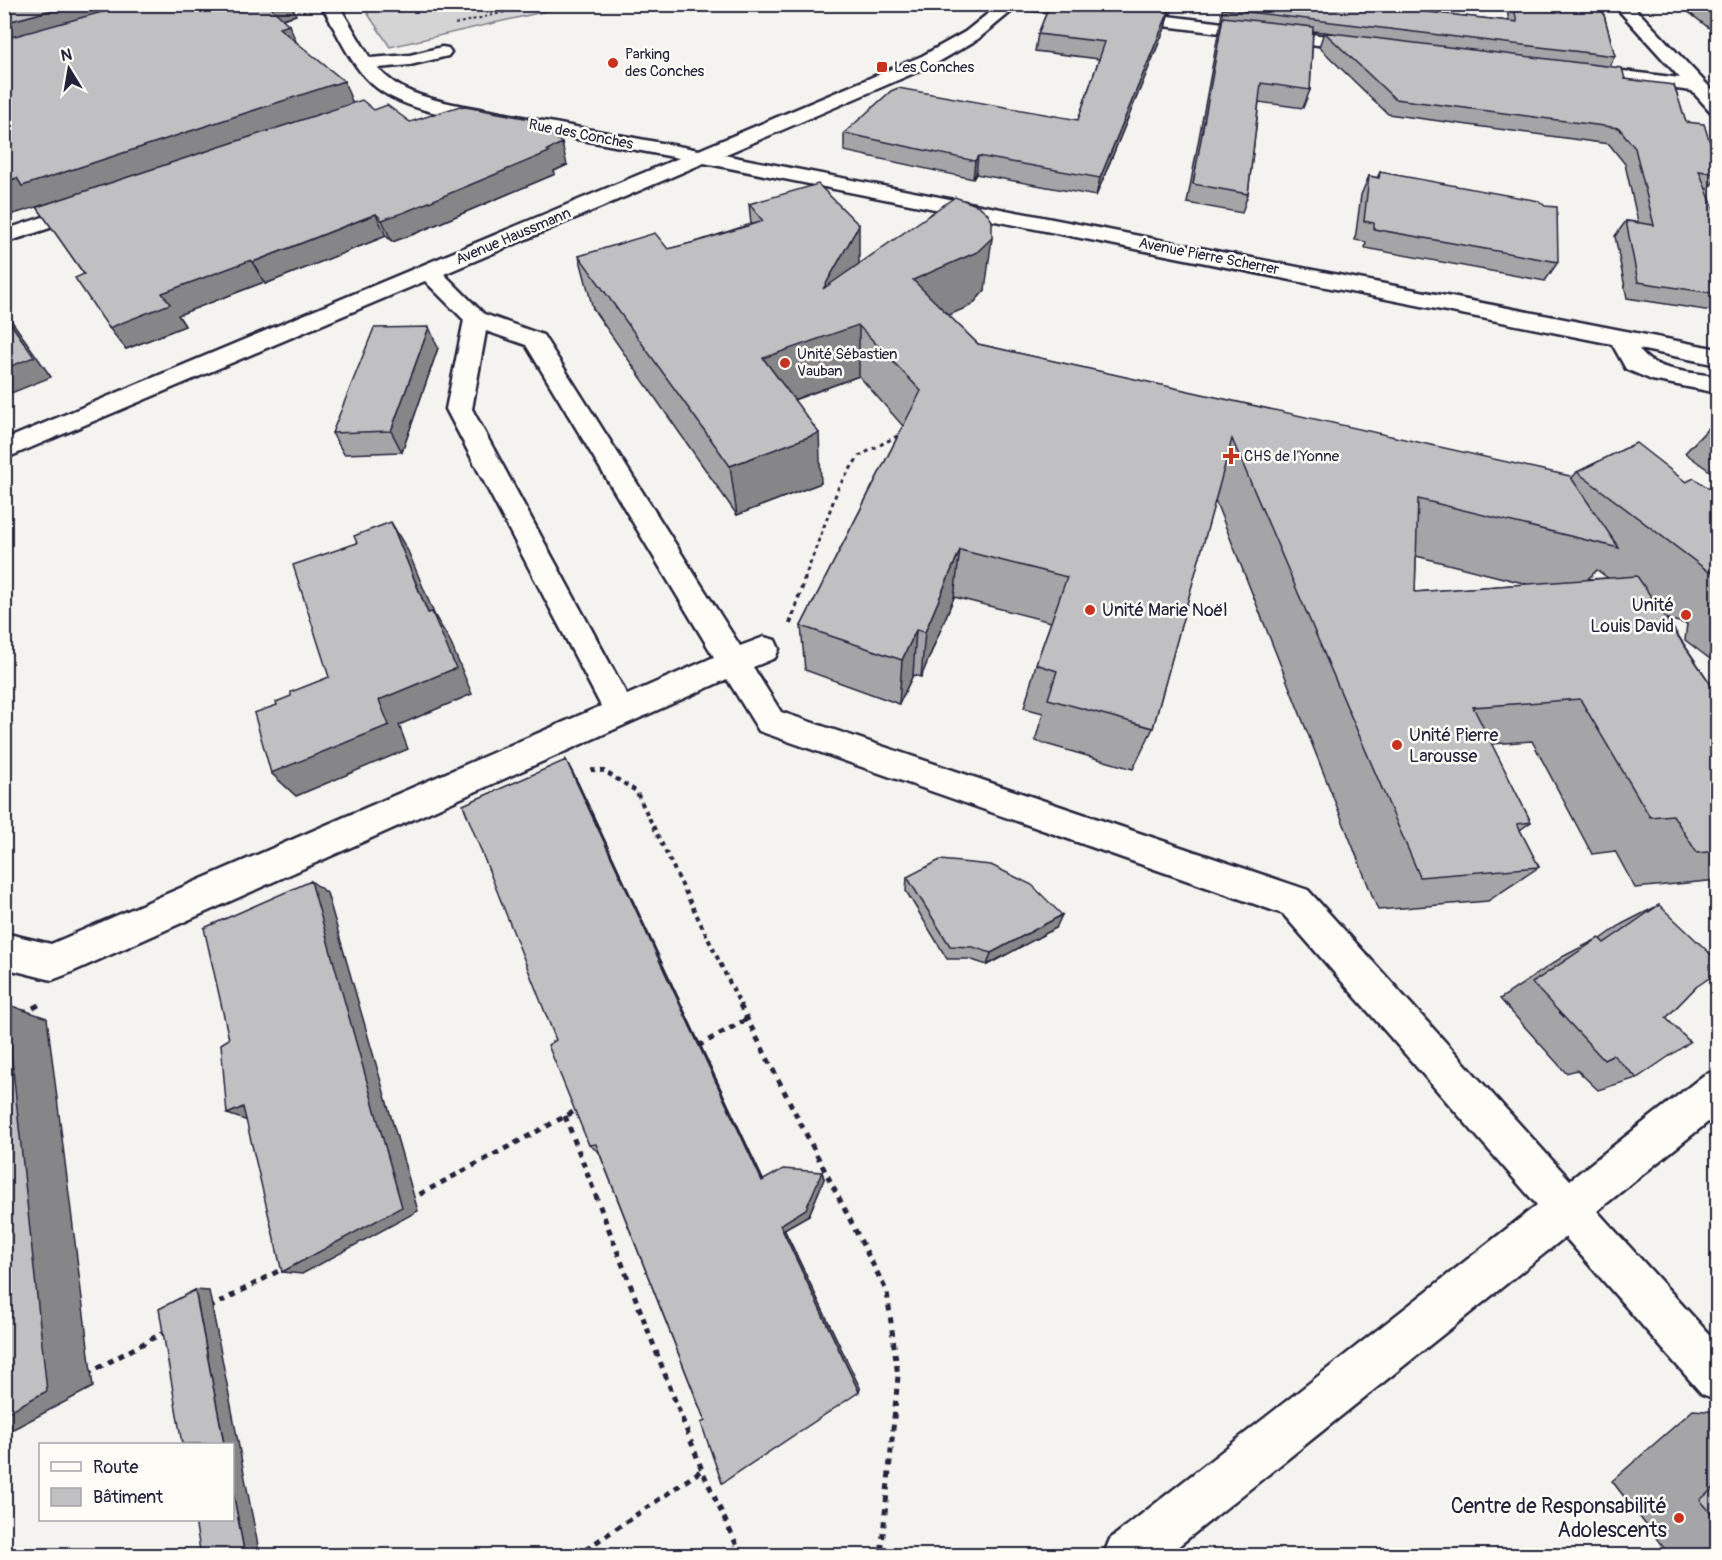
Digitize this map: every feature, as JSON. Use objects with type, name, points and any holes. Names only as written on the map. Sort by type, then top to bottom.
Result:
[{"type":"street","name":"Rue des Conches","points":[[329,4],[381,83],[411,99],[453,110],[700,157]]},
{"type":"street","name":"Avenue Haussmann","points":[[4,450],[946,52],[981,30],[1011,4]]},
{"type":"street","points":[[1026,4],[1383,48]]},
{"type":"street","points":[[1621,4],[1718,108]]},
{"type":"street","points":[[367,64],[439,59]]},
{"type":"street","points":[[381,83],[410,60]]},
{"type":"street","points":[[1569,71],[1696,86]]},
{"type":"street","points":[[388,106],[411,99]]},
{"type":"street","name":"Avenue Pierre Scherrer","points":[[700,157],[1718,357]]},
{"type":"street","points":[[4,237],[106,202]]},
{"type":"street","points":[[429,272],[476,319],[535,340],[749,656],[770,722],[1295,903],[1718,1378]]},
{"type":"street","points":[[476,319],[459,409],[621,712]]},
{"type":"street","points":[[1621,338],[1635,363],[1661,374],[1718,385]]},
{"type":"street","points":[[4,950],[52,962],[749,656]]},
{"type":"street","points":[[1127,1556],[1718,1089]]},
{"type":"path","points":[[749,656],[788,630],[811,558],[839,486],[859,456],[896,436],[907,433]]},
{"type":"path","points":[[582,770],[604,771],[636,791],[747,1019],[887,1292],[898,1376],[881,1556]]},
{"type":"path","points":[[15,1016],[47,1001]]},
{"type":"path","points":[[696,1046],[747,1019]]},
{"type":"path","points":[[399,1206],[585,1106]]},
{"type":"path","points":[[565,1116],[702,1470],[738,1548],[749,1556]]},
{"type":"path","points":[[202,1312],[295,1262]]},
{"type":"path","points":[[77,1379],[171,1329]]},
{"type":"path","points":[[576,1556],[702,1470]]},
{"type":"shaded area","points":[[362,5],[573,5],[390,47]]},
{"type":"building","points":[[4,4],[74,4],[4,23]]},
{"type":"building","points":[[131,4],[267,4],[289,25],[279,28],[344,81],[22,186],[17,178],[4,182],[4,39]]},
{"type":"building","points":[[1050,4],[1115,4],[1169,11],[1100,178],[978,156],[975,161],[844,133],[891,91],[898,88],[1078,120],[1105,42],[1038,34]]},
{"type":"building","points":[[1224,4],[1392,4],[1392,8],[1517,22],[1513,4],[1601,4],[1615,56],[1223,9]]},
{"type":"building","points":[[1223,17],[1313,27],[1310,90],[1261,83],[1248,194],[1193,184]]},
{"type":"building","points":[[1324,32],[1622,68],[1625,79],[1674,85],[1686,122],[1704,124],[1718,168],[1718,174],[1699,171],[1718,220],[1718,294],[1638,282],[1626,221],[1654,225],[1635,148],[1619,128],[1395,99]]},
{"type":"building","points":[[362,100],[374,110],[387,105],[410,122],[460,106],[530,119],[562,143],[547,150],[549,152],[405,212],[382,220],[376,214],[253,262],[251,260],[162,293],[170,304],[109,328],[75,278],[84,274],[37,207]]},
{"type":"building","points":[[1380,172],[1539,201],[1545,206],[1557,207],[1558,262],[1374,229],[1374,223],[1364,221],[1369,176],[1379,178]]},
{"type":"building","points":[[818,184],[859,225],[823,289],[955,197],[979,206],[987,213],[992,221],[992,238],[977,252],[913,280],[978,344],[1570,476],[1619,548],[1418,499],[1415,592],[1637,576],[1718,695],[1718,851],[1697,853],[1673,815],[1650,817],[1580,699],[1473,707],[1531,822],[1517,824],[1539,867],[1420,877],[1232,439],[1153,728],[1048,699],[1057,671],[1036,664],[1067,577],[960,550],[925,632],[916,630],[902,660],[801,626],[921,391],[858,325],[763,358],[819,433],[730,466],[579,256],[655,233],[668,249],[699,241],[763,221],[749,204]]},
{"type":"building","points":[[4,314],[34,357],[4,369]]},
{"type":"building","points":[[429,327],[391,431],[332,433],[374,328]]},
{"type":"building","points":[[1636,443],[1686,482],[1694,478],[1718,495],[1718,573],[1708,571],[1577,472]]},
{"type":"building","points":[[391,522],[428,613],[432,612],[456,668],[379,700],[389,725],[271,773],[254,713],[277,705],[276,702],[291,696],[291,692],[329,677],[293,565],[357,543],[354,536]]},
{"type":"building","points":[[566,760],[762,1181],[783,1169],[822,1172],[806,1209],[780,1225],[859,1392],[722,1483],[701,1423],[705,1421],[596,1144],[589,1145],[548,1045],[556,1040],[463,805]]},
{"type":"building","points":[[940,860],[991,865],[1032,885],[1062,915],[991,953],[973,947],[950,946],[907,877]]},
{"type":"building","points":[[311,881],[402,1207],[282,1272],[243,1107],[227,1114],[221,1044],[229,1039],[204,928]]},
{"type":"building","points":[[1659,905],[1718,961],[1718,972],[1696,987],[1666,1018],[1690,1042],[1637,1078],[1613,1055],[1604,1060],[1532,983],[1599,938],[1604,943]]},
{"type":"building","points":[[4,1004],[6,1004],[47,1391],[4,1414]]},
{"type":"building","points":[[195,1290],[224,1443],[182,1443],[159,1309]]},
{"type":"building","points":[[1718,1484],[1718,1521],[1700,1500]]},
{"type":"building","points":[[234,1498],[245,1556],[201,1556],[195,1521],[234,1521]]},
{"type":"place","name":"Parking des Conches","points":[[613,63]]},
{"type":"place","name":"Les Conches","points":[[882,67]]},
{"type":"place","name":"Unité Sébastien Vauban","points":[[785,363]]},
{"type":"place","name":"CHS de l'Yonne","points":[[1231,456]]},
{"type":"place","name":"Unité Marie Noël","points":[[1090,610]]},
{"type":"place","name":"Unité Louis David","points":[[1686,615]]},
{"type":"place","name":"Unité Pierre Larousse","points":[[1397,745]]},
{"type":"place","name":"Centre de Responsabilité Adolescents","points":[[1679,1518]]}]
